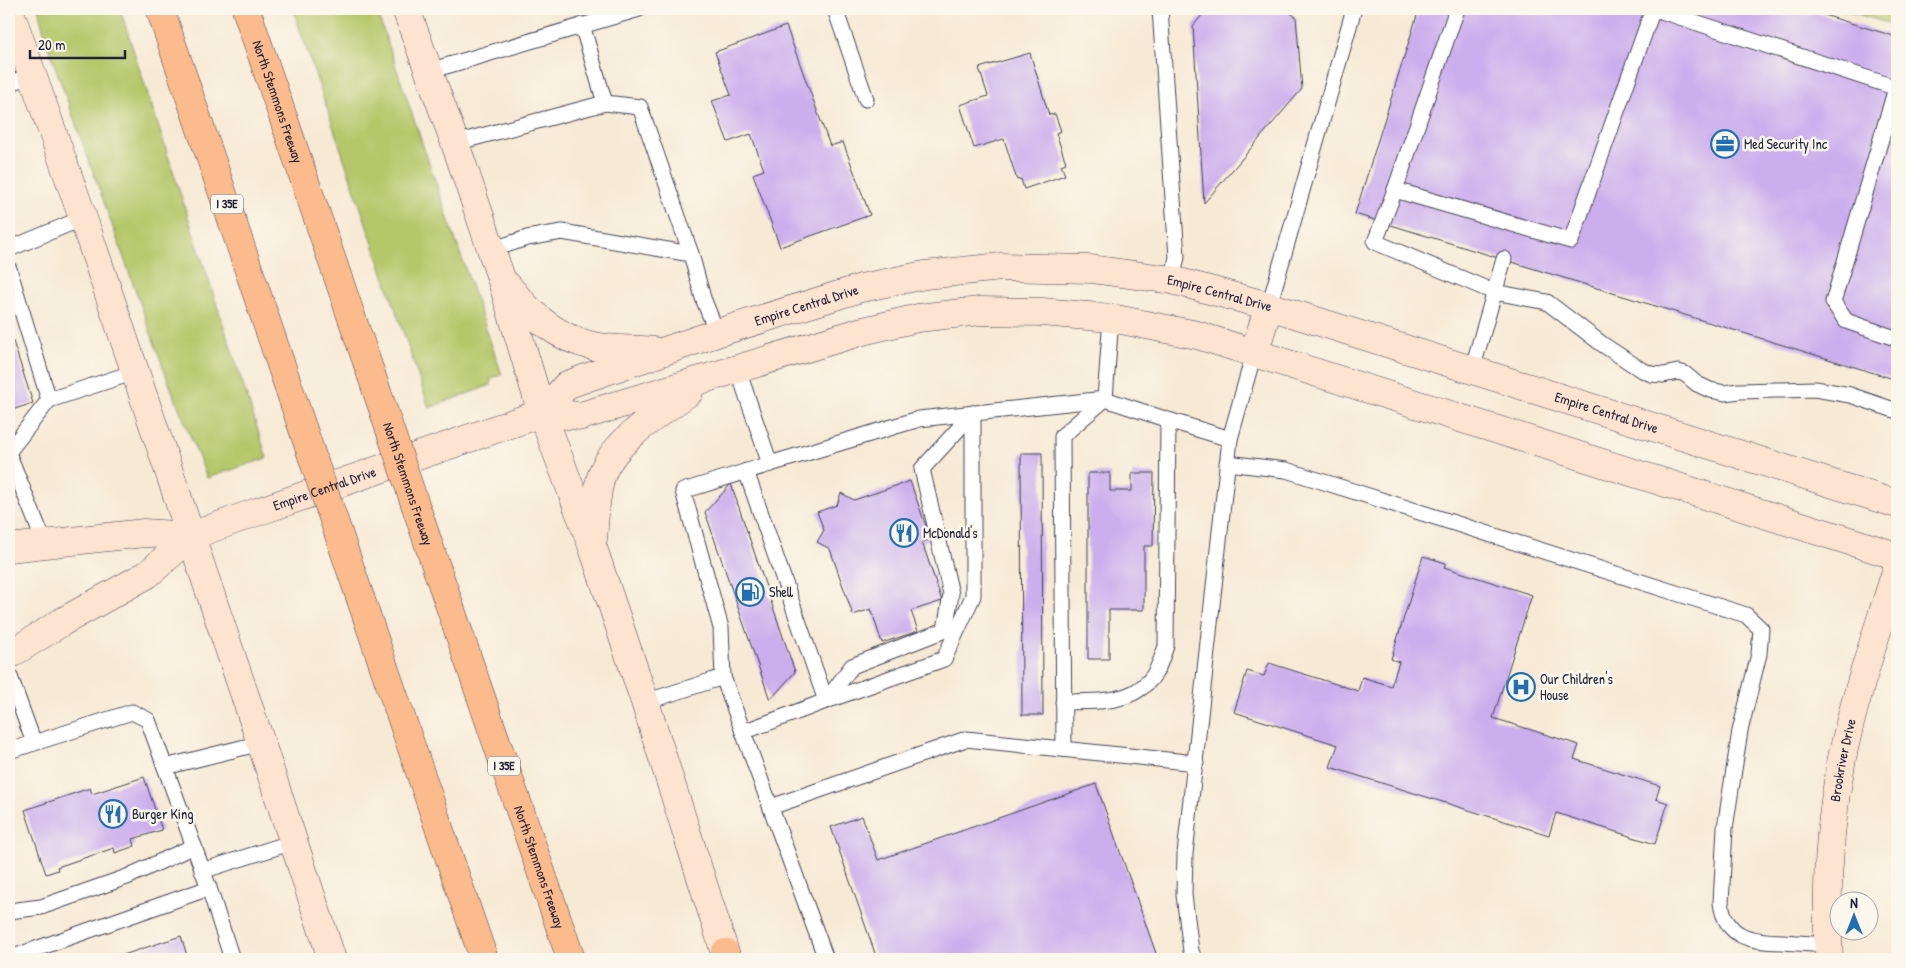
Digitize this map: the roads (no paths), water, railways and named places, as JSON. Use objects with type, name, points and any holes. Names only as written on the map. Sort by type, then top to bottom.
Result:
[{"type":"highway","name":"I 35E","points":[[160,9],[484,959]]},
{"type":"highway","name":"North Stemmons Freeway","points":[[246,9],[571,959]]},
{"type":"street","points":[[9,9],[21,80],[83,218],[261,742],[332,959]]},
{"type":"street","points":[[406,9],[455,143],[501,278],[542,413],[593,548],[645,702],[726,957]]},
{"type":"street","name":"Empire Central Drive","points":[[542,413],[567,385],[717,333],[862,288],[925,274],[1001,267],[1081,268],[1126,272],[1172,280],[1269,306],[1897,504]]},
{"type":"street","points":[[501,278],[525,307],[564,337],[593,346],[666,352]]},
{"type":"street","points":[[1254,353],[1269,306]]},
{"type":"street","name":"Empire Central Drive","points":[[9,655],[62,622],[148,574],[191,536],[252,514],[542,413],[581,416],[863,331],[918,318],[980,311],[1042,312],[1111,318],[1197,335],[1897,556]]},
{"type":"street","points":[[593,548],[596,502],[602,474],[611,456],[634,434],[705,380]]},
{"type":"street","name":"Empire Central Drive","points":[[9,548],[144,533],[191,536]]},
{"type":"street","name":"Brookriver Drive","points":[[1829,952],[1828,863],[1833,810],[1842,757],[1855,706],[1897,568]]},
{"type":"lane","points":[[429,71],[639,9]]},
{"type":"lane","points":[[835,9],[866,99]]},
{"type":"lane","points":[[1160,9],[1177,257],[1172,280]]},
{"type":"lane","points":[[1269,306],[1354,9]]},
{"type":"lane","points":[[1457,9],[1395,190],[1375,242],[1494,292],[1547,302],[1602,344],[1651,374],[1663,375],[1678,372],[1685,374],[1697,384],[1710,390],[1725,393],[1815,389],[1850,395],[1897,411]]},
{"type":"lane","points":[[1395,190],[1571,241],[1654,9],[1897,88],[1833,302],[1846,321],[1895,338],[1897,337]]},
{"type":"lane","points":[[582,25],[605,103]]},
{"type":"lane","points":[[455,143],[605,103],[640,108],[691,254],[703,298],[717,333]]},
{"type":"lane","points":[[9,249],[83,218]]},
{"type":"lane","points":[[491,250],[527,238],[562,232],[691,254]]},
{"type":"lane","points":[[1472,370],[1504,259]]},
{"type":"lane","points":[[9,270],[49,400]]},
{"type":"lane","points":[[1064,749],[1062,436],[1105,399],[1111,318]]},
{"type":"lane","points":[[1194,959],[1184,895],[1184,854],[1196,762],[1230,439],[1254,353]]},
{"type":"lane","points":[[738,370],[770,464]]},
{"type":"lane","points":[[9,451],[49,400],[135,372]]},
{"type":"lane","points":[[826,959],[723,677],[721,628],[683,491],[919,419],[1105,399],[1230,439]]},
{"type":"lane","points":[[743,732],[944,659],[973,596],[973,413]]},
{"type":"lane","points":[[826,701],[852,666],[945,630],[951,594],[922,469],[973,413]]},
{"type":"lane","points":[[1063,702],[1111,701],[1137,691],[1150,681],[1159,665],[1166,646],[1168,420]]},
{"type":"lane","points":[[9,455],[45,544]]},
{"type":"lane","points":[[1227,463],[1286,470],[1746,615],[1761,629],[1759,654],[1740,732],[1725,828],[1722,914],[1728,924],[1740,935],[1753,941],[1829,952]]},
{"type":"lane","points":[[746,471],[826,701]]},
{"type":"lane","points":[[9,674],[34,742]]},
{"type":"lane","points":[[645,702],[723,677]]},
{"type":"lane","points":[[9,751],[132,712],[148,720],[209,888],[232,959]]},
{"type":"lane","points":[[771,807],[966,739],[1196,762]]},
{"type":"lane","points":[[165,767],[261,742]]},
{"type":"lane","points":[[202,871],[293,842]]},
{"type":"lane","points":[[9,911],[41,907],[127,877],[194,846]]},
{"type":"lane","points":[[14,958],[209,888]]},
{"type":"place","name":"Med Security Inc","points":[[1725,144]]},
{"type":"place","name":"McDonald's","points":[[904,533]]},
{"type":"place","name":"Shell","points":[[750,592]]},
{"type":"place","name":"Our Children's House","points":[[1521,687]]},
{"type":"place","name":"Burger King","points":[[113,814]]}]
